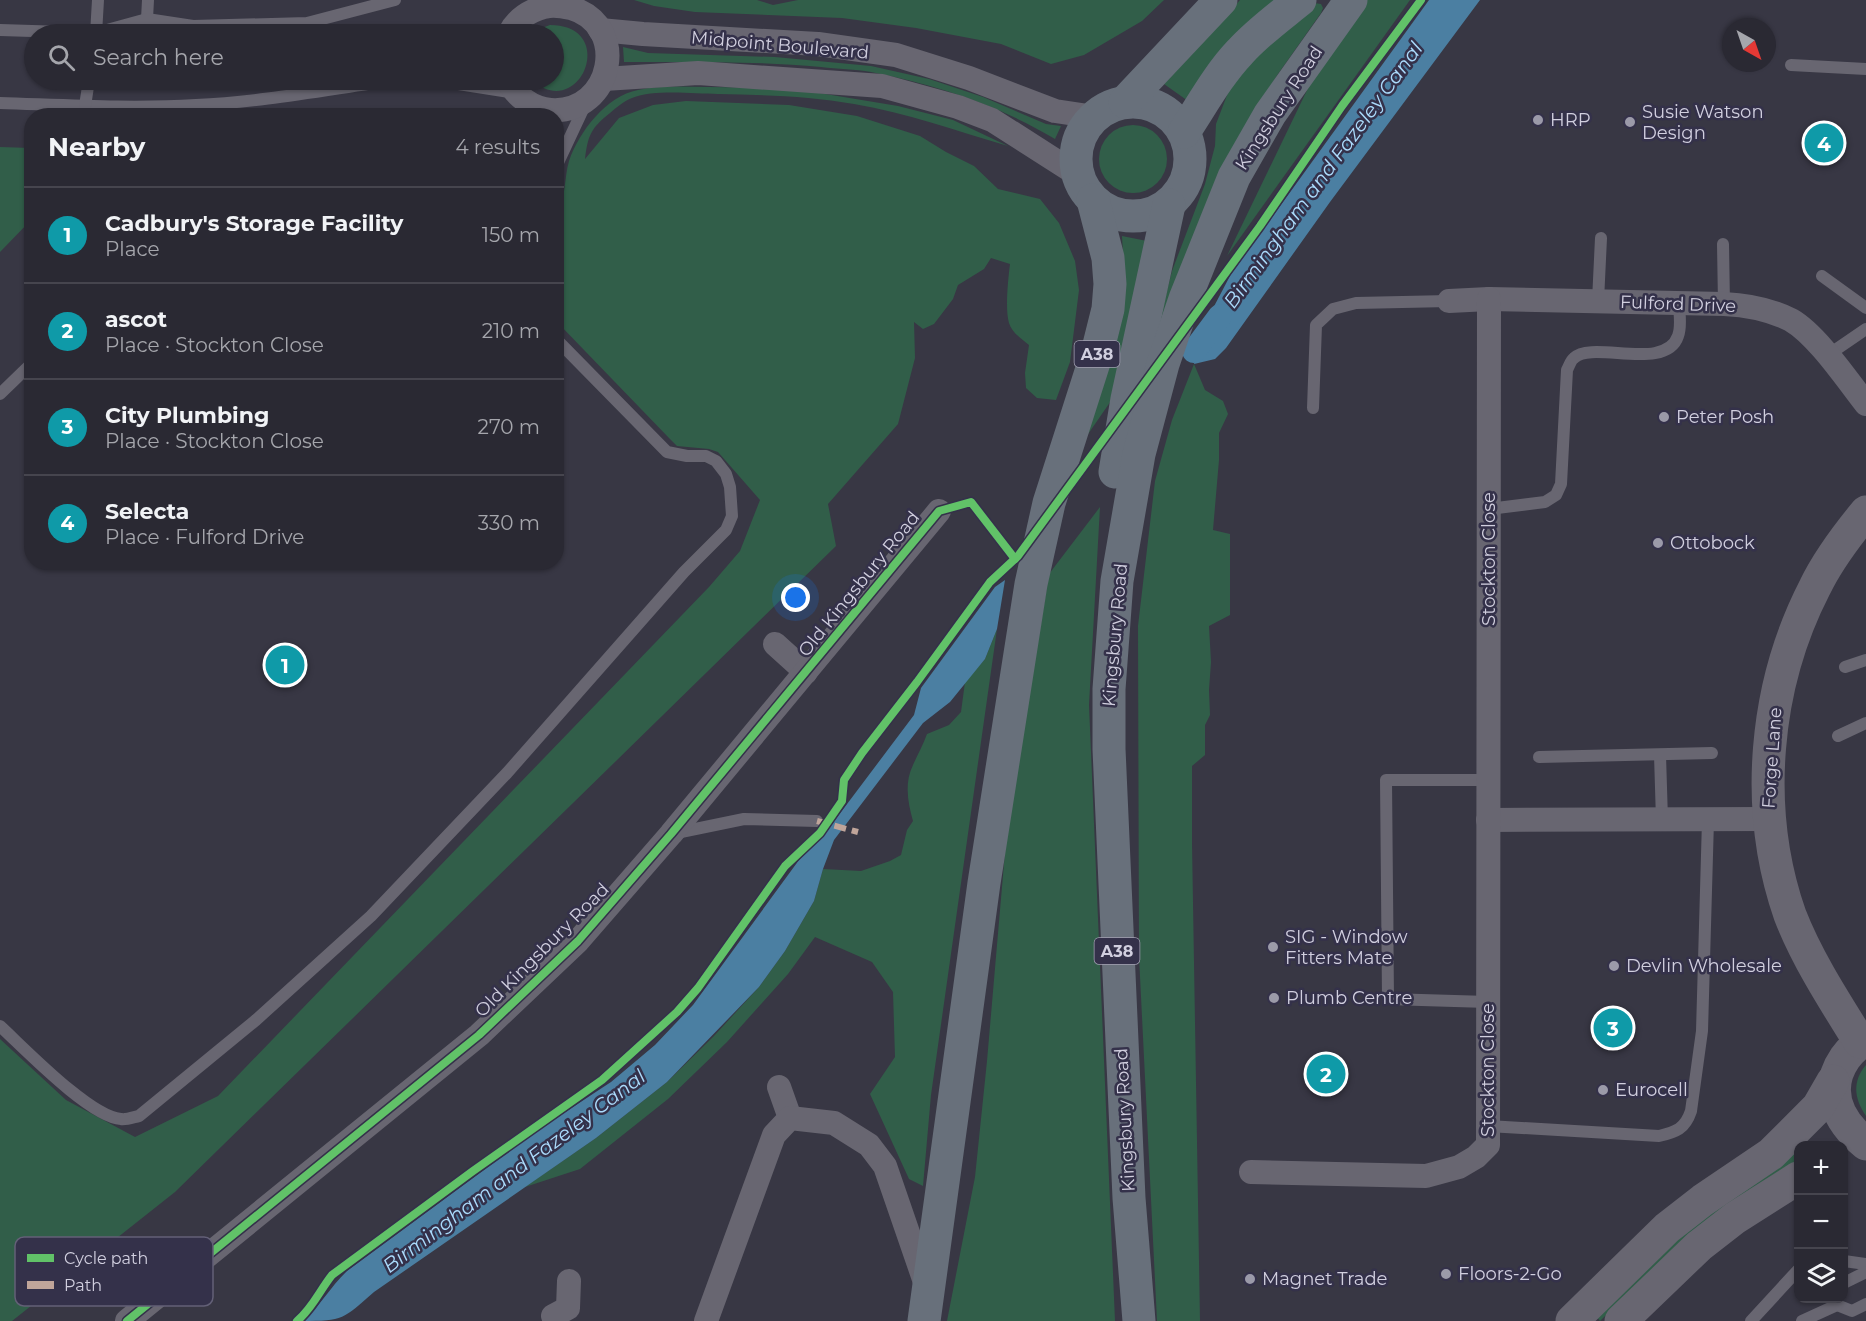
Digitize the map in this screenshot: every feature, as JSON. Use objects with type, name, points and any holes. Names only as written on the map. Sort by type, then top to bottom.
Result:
[{"type":"highway","name":"A38","points":[[1125,102],[1221,0]]},
{"type":"highway","points":[[1184,132],[1238,54],[1300,0]]},
{"type":"highway","name":"Kingsbury Road","points":[[1139,1321],[1129,1198],[1109,760],[1109,690],[1117,581],[1139,454],[1163,364],[1209,237],[1234,177],[1270,114],[1351,0]]},
{"type":"highway","name":"A38","points":[[926,1306],[984,883],[1031,584],[1049,503],[1097,353],[1108,309],[1110,284],[1108,258],[1076,156],[1080,138],[1095,117],[1108,107],[1125,102],[1142,102],[1159,107],[1174,118],[1184,132],[1190,147],[1191,163],[1188,178],[1180,193],[1169,205],[1127,399],[1112,487],[1110,536],[1117,581]]},
{"type":"highway","points":[[1085,188],[1106,210],[1130,216],[1138,217],[1154,213],[1169,205]]},
{"type":"street","points":[[514,24],[533,10],[548,6],[576,5],[600,30],[606,46],[608,62],[604,79],[588,99],[574,107],[564,109]]},
{"type":"street","name":"Midpoint Boulevard","points":[[600,30],[818,44],[896,55],[969,78],[1055,111],[1095,117]]},
{"type":"street","name":"Midpoint Boulevard","points":[[604,79],[698,73],[882,86],[958,107],[992,120],[1085,188]]},
{"type":"street","points":[[522,98],[541,108]]},
{"type":"street","name":"Fulford Drive","points":[[1449,301],[1490,299],[1724,304],[1763,310],[1792,321],[1828,355],[1866,404]]},
{"type":"street","name":"Stockton Close","points":[[1251,1172],[1426,1176],[1459,1167],[1476,1157],[1488,1145],[1490,299]]},
{"type":"street","name":"Old Kingsbury Road","points":[[213,1251],[479,1035],[578,941],[671,834],[939,511]]},
{"type":"street","name":"Forge Lane","points":[[1863,1041],[1815,967],[1791,916],[1782,890],[1768,819],[1768,779],[1771,729],[1777,692],[1796,628],[1815,585],[1845,538],[1866,512]]},
{"type":"street","name":"Old Kingsbury Road","points":[[775,644],[806,672]]},
{"type":"street","points":[[1488,820],[1768,819]]},
{"type":"street","points":[[1572,1321],[1667,1228],[1703,1200],[1771,1154],[1818,1107],[1843,1060],[1863,1041]]},
{"type":"street","points":[[1833,1081],[1838,1107],[1846,1123],[1853,1134],[1866,1144],[1848,1153]]},
{"type":"street","points":[[779,1087],[790,1118]]},
{"type":"street","points":[[790,1118],[834,1123],[868,1145],[885,1166],[926,1306]]},
{"type":"street","points":[[706,1321],[774,1135],[790,1118]]},
{"type":"street","points":[[1621,1321],[1699,1246],[1735,1218],[1794,1181]]},
{"type":"street","points":[[567,1315],[569,1281]]},
{"type":"street","name":"Old Kingsbury Road","points":[[127,1321],[145,1306]]},
{"type":"lane","points":[[97,24],[98,0]]},
{"type":"lane","points":[[147,19],[148,0]]},
{"type":"lane","points":[[269,24],[307,23],[395,0]]},
{"type":"lane","points":[[130,24],[147,19],[180,24]]},
{"type":"lane","points":[[0,30],[24,31]]},
{"type":"lane","points":[[1791,65],[1866,69]]},
{"type":"lane","points":[[85,106],[87,90]]},
{"type":"lane","points":[[0,103],[85,106],[197,105],[326,90]]},
{"type":"lane","points":[[482,90],[522,98]]},
{"type":"lane","points":[[564,150],[588,99]]},
{"type":"lane","points":[[1598,301],[1601,238]]},
{"type":"lane","points":[[1723,244],[1724,304]]},
{"type":"lane","points":[[1821,276],[1866,308]]},
{"type":"lane","points":[[1313,408],[1316,325],[1333,309],[1356,303],[1449,301]]},
{"type":"lane","points":[[1489,509],[1545,502],[1556,495],[1561,484],[1567,370],[1575,356],[1587,352],[1652,354],[1665,348],[1676,342],[1680,333],[1679,303]]},
{"type":"lane","points":[[1828,355],[1866,329]]},
{"type":"lane","points":[[0,1026],[93,1108],[110,1117],[122,1120],[139,1116],[256,1020],[371,916],[507,773],[684,572],[726,530],[732,516],[730,487],[726,474],[716,461],[706,456],[687,456],[667,452],[564,347]]},
{"type":"lane","points":[[0,394],[24,371]]},
{"type":"lane","points":[[1845,666],[1866,660]]},
{"type":"lane","points":[[1838,736],[1866,723]]},
{"type":"lane","points":[[1539,757],[1712,753]]},
{"type":"lane","points":[[1660,755],[1662,820]]},
{"type":"lane","points":[[1488,780],[1386,780],[1388,999],[1488,1002]]},
{"type":"lane","points":[[671,834],[744,819],[817,821]]},
{"type":"lane","points":[[1488,1126],[1659,1136],[1676,1132],[1686,1124],[1691,1111],[1702,1031],[1708,820]]},
{"type":"lane","points":[[1848,1262],[1866,1264]]},
{"type":"lane","points":[[1848,1281],[1866,1272]]},
{"type":"lane","points":[[1751,1321],[1794,1274]]},
{"type":"lane","points":[[1802,1321],[1835,1303]]},
{"type":"lane","points":[[1839,1303],[1852,1311],[1866,1304]]},
{"type":"green space","points":[[634,0],[757,0],[773,5],[798,0],[1164,0],[1142,21],[1084,55],[1051,64],[1001,44],[916,28],[842,18],[695,12],[654,6]]},
{"type":"green space","points":[[1240,0],[1284,0],[1188,101],[1164,84]]},
{"type":"green space","points":[[1366,0],[1410,0],[1227,256],[1310,84]]},
{"type":"green space","points":[[1314,3],[1321,4],[1323,8],[1321,13],[1249,120],[1149,361],[1172,271],[1205,184],[1215,146],[1216,124],[1229,90],[1245,65]]},
{"type":"green space","points":[[564,28],[571,29],[583,40],[587,54],[585,69],[577,81],[565,90]]},
{"type":"green space","points":[[623,47],[648,53],[775,57],[871,66],[929,79],[983,97],[1046,124],[1061,126],[1055,139],[989,106],[920,83],[871,72],[723,62],[624,62]]},
{"type":"green space","points":[[673,87],[789,88],[898,106],[953,120],[1008,146],[913,117],[837,101],[769,95],[663,93],[641,95],[629,99],[604,118],[592,133],[585,159],[619,118],[653,105],[686,101],[789,105],[857,116],[920,136],[974,166],[998,189],[1040,199],[1059,223],[1075,261],[1079,290],[1070,362],[1056,400],[1037,398],[1026,388],[1025,373],[1029,345],[1012,330],[1007,310],[1010,264],[991,258],[984,269],[958,285],[953,299],[934,324],[923,329],[914,322],[915,358],[898,424],[828,504],[836,546],[175,1192],[118,1237],[15,1237],[15,1306],[31,1306],[12,1321],[0,1321],[0,1039],[66,1100],[135,1137],[218,1096],[709,587],[740,551],[760,500],[718,452],[677,446],[564,329],[564,190],[569,161],[587,127],[605,107],[626,94],[638,90]]},
{"type":"green space","points":[[1133,125],[1146,128],[1157,135],[1164,146],[1167,159],[1164,172],[1157,183],[1146,190],[1133,193],[1120,190],[1109,183],[1102,172],[1099,159],[1102,146],[1109,135],[1120,128]]},
{"type":"green space","points":[[0,147],[24,148],[24,227],[0,252]]},
{"type":"green space","points":[[1122,236],[1147,241],[1115,395],[1075,453],[1125,292]]},
{"type":"green space","points":[[1194,364],[1205,390],[1223,401],[1228,414],[1219,433],[1213,530],[1230,534],[1230,615],[1209,626],[1210,715],[1205,725],[1205,755],[1192,766],[1200,1321],[1157,1321],[1139,956],[1138,626],[1155,481],[1172,420]]},
{"type":"green space","points":[[1100,507],[1089,705],[1115,1321],[947,1321],[975,1177],[1007,829],[1049,574]]},
{"type":"green space","points":[[997,629],[931,1095],[923,1186],[909,1179],[870,1094],[895,1057],[893,992],[872,962],[815,937],[788,974],[727,1042],[668,1099],[580,1169],[525,1187],[596,1138],[667,1082],[714,1036],[759,987],[785,951],[814,901],[823,869],[861,871],[901,855],[907,830],[913,821],[908,800],[910,772],[927,734],[949,725],[961,712],[965,682],[985,659]]},
{"type":"green space","points":[[1866,1065],[1866,1116],[1859,1103],[1856,1090],[1858,1077]]},
{"type":"green space","points":[[1794,1151],[1794,1167],[1665,1258],[1600,1321],[1596,1316],[1669,1244]]},
{"type":"water","points":[[1429,0],[1480,0],[1330,202],[1226,348],[1215,359],[1194,364],[1210,314],[1231,274]]},
{"type":"water","points":[[1005,580],[997,629],[985,659],[950,702],[923,723],[834,840],[814,901],[785,951],[759,987],[667,1082],[596,1138],[374,1292],[349,1313],[335,1319],[302,1321],[347,1271],[538,1130],[611,1082],[655,1045],[693,1005],[799,860],[826,832],[914,715],[921,688],[995,587]]},
{"type":"waterway","name":"Birmingham and Fazeley Canal","points":[[1194,351],[1220,316]]},
{"type":"marked path","points":[[817,821],[858,832]]},
{"type":"cycle path","points":[[297,1321],[312,1305],[332,1275],[602,1080],[677,1012],[698,988],[785,866],[820,833],[842,801],[844,780],[862,753],[990,582],[1018,556],[1260,226],[1342,106],[1421,0]]},
{"type":"cycle path","points":[[213,1251],[479,1035],[578,941],[671,834],[939,511],[971,502],[1015,559]]},
{"type":"cycle path","points":[[127,1321],[145,1306]]},
{"type":"place","name":"HRP","points":[[1538,120]]},
{"type":"place","name":"Susie Watson Design","points":[[1630,122]]},
{"type":"place","name":"Selecta","points":[[1824,143]]},
{"type":"place","name":"Peter Posh","points":[[1664,417]]},
{"type":"place","name":"Ottobock","points":[[1658,543]]},
{"type":"place","name":"Cadbury's Storage Facility","points":[[285,665]]},
{"type":"place","name":"SIG - Window Fitters Mate","points":[[1273,947]]},
{"type":"place","name":"Devlin Wholesale","points":[[1614,966]]},
{"type":"place","name":"Plumb Centre","points":[[1274,998]]},
{"type":"place","name":"City Plumbing","points":[[1613,1028]]},
{"type":"place","name":"ascot","points":[[1326,1074]]},
{"type":"place","name":"Eurocell","points":[[1603,1090]]},
{"type":"place","name":"Floors-2-Go","points":[[1446,1274]]},
{"type":"place","name":"Magnet Trade","points":[[1250,1279]]}]
